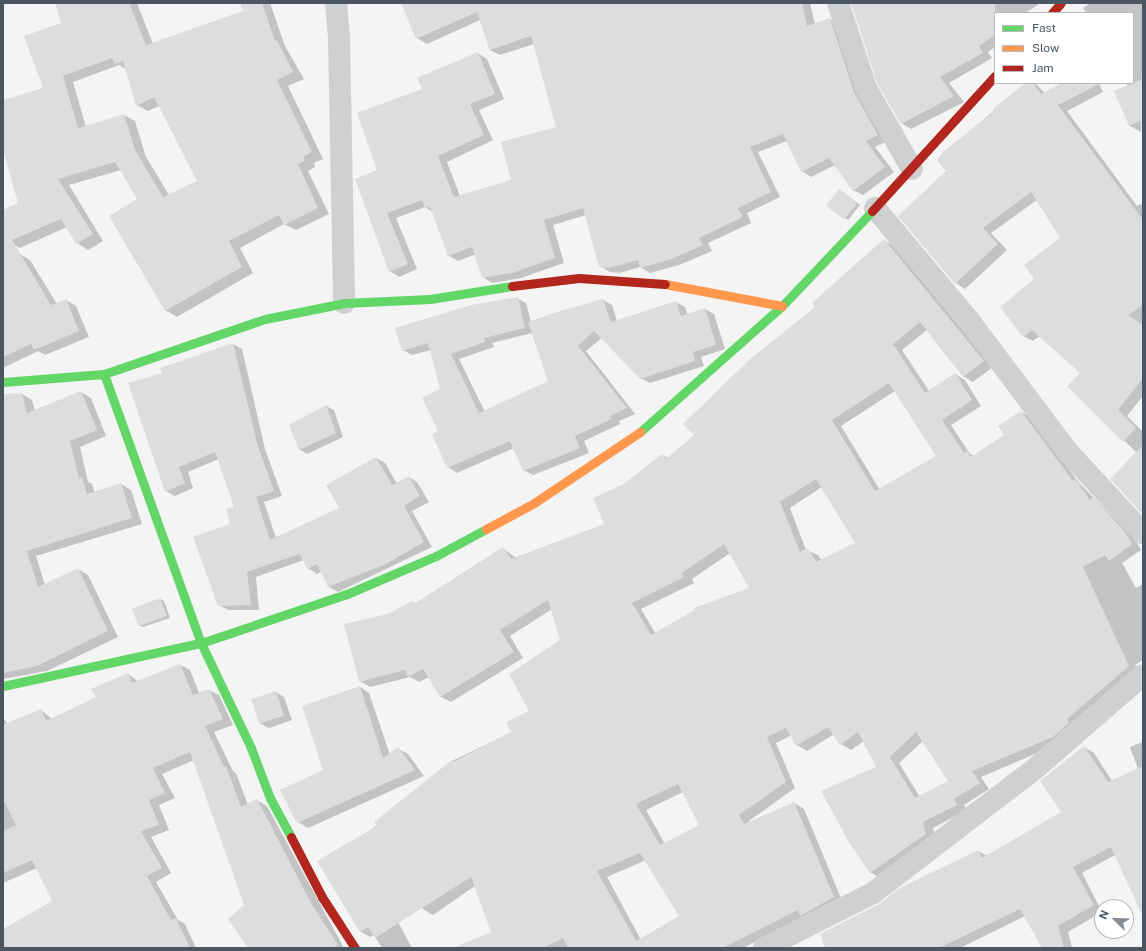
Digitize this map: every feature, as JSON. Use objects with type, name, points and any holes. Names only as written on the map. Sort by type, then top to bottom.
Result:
[{"type":"street","points":[[336,3],[339,38],[344,303]]},
{"type":"street","points":[[838,3],[866,88],[912,169]]},
{"type":"street","points":[[1053,12],[1061,3]]},
{"type":"street","points":[[3,686],[201,643],[360,588],[436,556],[534,503],[636,435],[782,306],[912,169],[994,77]]},
{"type":"street","points":[[875,208],[971,323],[1067,451],[1143,533]]},
{"type":"street","points":[[3,382],[104,374],[265,319],[344,303],[430,299],[515,285],[579,278],[676,284],[782,306]]},
{"type":"street","points":[[104,374],[201,643],[251,748],[270,798],[322,897],[355,948]]},
{"type":"street","points":[[764,948],[873,893],[1037,767],[1143,675]]},
{"type":"building","points":[[55,3],[129,3],[146,45],[243,11],[240,3],[262,3],[275,41],[277,40],[293,72],[277,80],[312,152],[303,157],[305,161],[298,164],[318,208],[284,225],[279,215],[229,241],[242,267],[165,311],[109,216],[137,199],[115,162],[58,179],[93,234],[76,244],[61,219],[12,240],[51,305],[66,299],[79,331],[34,350],[31,344],[3,357],[3,210],[18,203],[3,150],[3,100],[43,88],[24,36],[61,23]],"holes":[[[112,58],[115,64],[123,61],[136,106],[154,97],[197,181],[163,197],[135,150],[124,114],[78,128],[63,76]]]},
{"type":"building","points":[[401,3],[802,3],[807,26],[830,18],[854,92],[878,135],[866,141],[885,167],[853,191],[829,158],[801,172],[783,134],[750,147],[771,192],[738,208],[743,217],[699,238],[703,245],[669,260],[640,268],[638,260],[609,268],[599,267],[583,208],[544,220],[555,258],[512,273],[482,278],[472,247],[448,256],[430,207],[425,208],[422,200],[387,213],[408,264],[389,272],[355,179],[377,170],[357,113],[422,89],[417,78],[478,52],[495,94],[470,104],[484,135],[438,156],[454,197],[511,180],[501,142],[556,127],[531,36],[490,50],[477,12],[416,39]]},
{"type":"building","points":[[851,3],[995,3],[994,36],[979,46],[983,53],[940,77],[954,96],[901,124],[877,83]]},
{"type":"building","points":[[1143,79],[1143,120],[1129,126],[1114,91]]},
{"type":"building","points":[[1024,84],[1034,84],[1041,94],[1060,84],[1099,84],[1058,105],[1143,220],[1143,305],[1128,315],[1143,325],[1143,378],[1118,410],[1136,428],[1123,442],[1067,386],[1080,373],[1032,330],[1023,337],[1000,307],[1034,279],[1024,265],[1060,238],[1031,192],[983,228],[998,244],[955,284],[898,216],[946,171],[937,160],[945,150],[995,111],[993,109]]},
{"type":"building","points":[[839,189],[857,203],[844,220],[826,206]]},
{"type":"building","points":[[884,239],[984,361],[963,377],[920,322],[893,344],[925,393],[955,373],[972,400],[942,420],[964,453],[967,451],[971,457],[1004,435],[998,426],[1021,411],[1073,481],[1075,479],[1090,500],[1093,497],[1125,532],[1132,544],[1109,561],[1105,555],[1083,567],[1129,666],[1067,719],[1069,723],[1053,737],[972,771],[980,783],[954,799],[957,805],[923,822],[926,834],[870,873],[850,844],[821,791],[876,767],[858,732],[840,745],[828,727],[796,746],[786,728],[767,737],[786,782],[739,815],[744,824],[794,802],[834,897],[800,916],[798,910],[723,948],[568,948],[563,938],[544,948],[453,948],[491,932],[471,877],[375,938],[368,927],[360,932],[317,861],[377,826],[374,822],[452,760],[453,762],[511,732],[506,722],[529,711],[509,674],[560,640],[548,600],[500,630],[514,652],[440,697],[423,669],[408,677],[405,670],[359,682],[344,624],[388,614],[412,601],[414,604],[503,547],[511,559],[604,524],[593,498],[624,484],[662,454],[666,459],[694,435],[683,424],[749,360],[815,307],[812,303]],"holes":[[[889,383],[936,456],[875,491],[832,420]],[[816,479],[855,543],[816,562],[808,548],[800,552],[780,502]],[[724,544],[749,588],[694,608],[695,610],[651,635],[632,603],[684,577],[682,573]],[[916,732],[948,781],[915,798],[890,757]],[[678,784],[699,825],[660,845],[636,804]],[[640,853],[679,916],[636,941],[597,871]]]},
{"type":"building","points":[[518,297],[525,328],[484,338],[485,342],[451,354],[479,413],[548,381],[528,322],[563,310],[603,299],[611,322],[676,301],[681,316],[705,308],[716,345],[693,352],[695,361],[640,379],[594,331],[578,346],[627,408],[610,416],[612,419],[575,436],[580,448],[523,471],[510,441],[447,468],[432,434],[438,431],[422,398],[440,389],[428,343],[402,351],[395,328],[471,305]]},
{"type":"building","points":[[233,343],[257,443],[274,491],[256,497],[270,540],[339,508],[326,485],[376,457],[392,485],[409,476],[420,496],[404,506],[424,542],[386,564],[328,587],[317,564],[307,569],[300,554],[247,572],[251,605],[218,606],[193,537],[230,524],[226,509],[234,507],[215,452],[179,467],[185,483],[165,492],[128,383],[162,373],[160,368]]},
{"type":"building","points":[[81,391],[97,430],[70,441],[79,478],[82,477],[87,494],[121,483],[132,518],[27,551],[38,587],[78,568],[108,631],[37,666],[3,673],[3,394],[22,393],[27,413]]},
{"type":"building","points":[[326,405],[336,433],[299,450],[289,425]]},
{"type":"building","points":[[1143,445],[1143,515],[1110,479]]},
{"type":"building","points":[[160,598],[167,616],[139,626],[132,609]]},
{"type":"building","points":[[180,664],[193,695],[209,689],[223,719],[205,726],[224,767],[226,766],[241,807],[257,799],[311,903],[338,945],[332,948],[248,948],[228,919],[244,905],[190,752],[153,768],[165,793],[149,800],[159,825],[141,831],[162,868],[147,876],[171,920],[176,918],[190,948],[3,948],[3,929],[52,901],[32,860],[3,873],[3,831],[16,825],[3,799],[3,725],[41,709],[46,721],[96,697],[91,689],[128,673],[132,683]]},
{"type":"building","points":[[360,686],[383,758],[398,747],[415,770],[297,823],[280,790],[323,770],[302,706]]},
{"type":"building","points":[[276,691],[284,716],[259,724],[251,699]]},
{"type":"building","points":[[1084,746],[1108,782],[1143,766],[1143,917],[1111,847],[1073,867],[1094,905],[1058,926],[1064,948],[1042,948],[1020,909],[939,948],[825,948],[820,934],[879,904],[900,888],[978,850],[982,858],[1061,812],[1040,781]]},
{"type":"traffic: fast","points":[[640,432],[782,306],[872,211]]},
{"type":"traffic: fast","points":[[3,382],[104,374],[265,319],[344,303],[430,299],[512,286]]},
{"type":"traffic: fast","points":[[104,374],[201,643],[251,748],[270,798],[291,837]]},
{"type":"traffic: fast","points":[[3,686],[201,643],[347,594],[436,556],[486,529]]},
{"type":"traffic: slow","points":[[665,284],[782,306]]},
{"type":"traffic: slow","points":[[486,529],[534,503],[640,432]]},
{"type":"traffic: jam","points":[[1053,12],[1061,3]]},
{"type":"traffic: jam","points":[[872,211],[994,77]]},
{"type":"traffic: jam","points":[[512,286],[579,278],[665,284]]},
{"type":"traffic: jam","points":[[291,837],[322,897],[355,948]]}]
